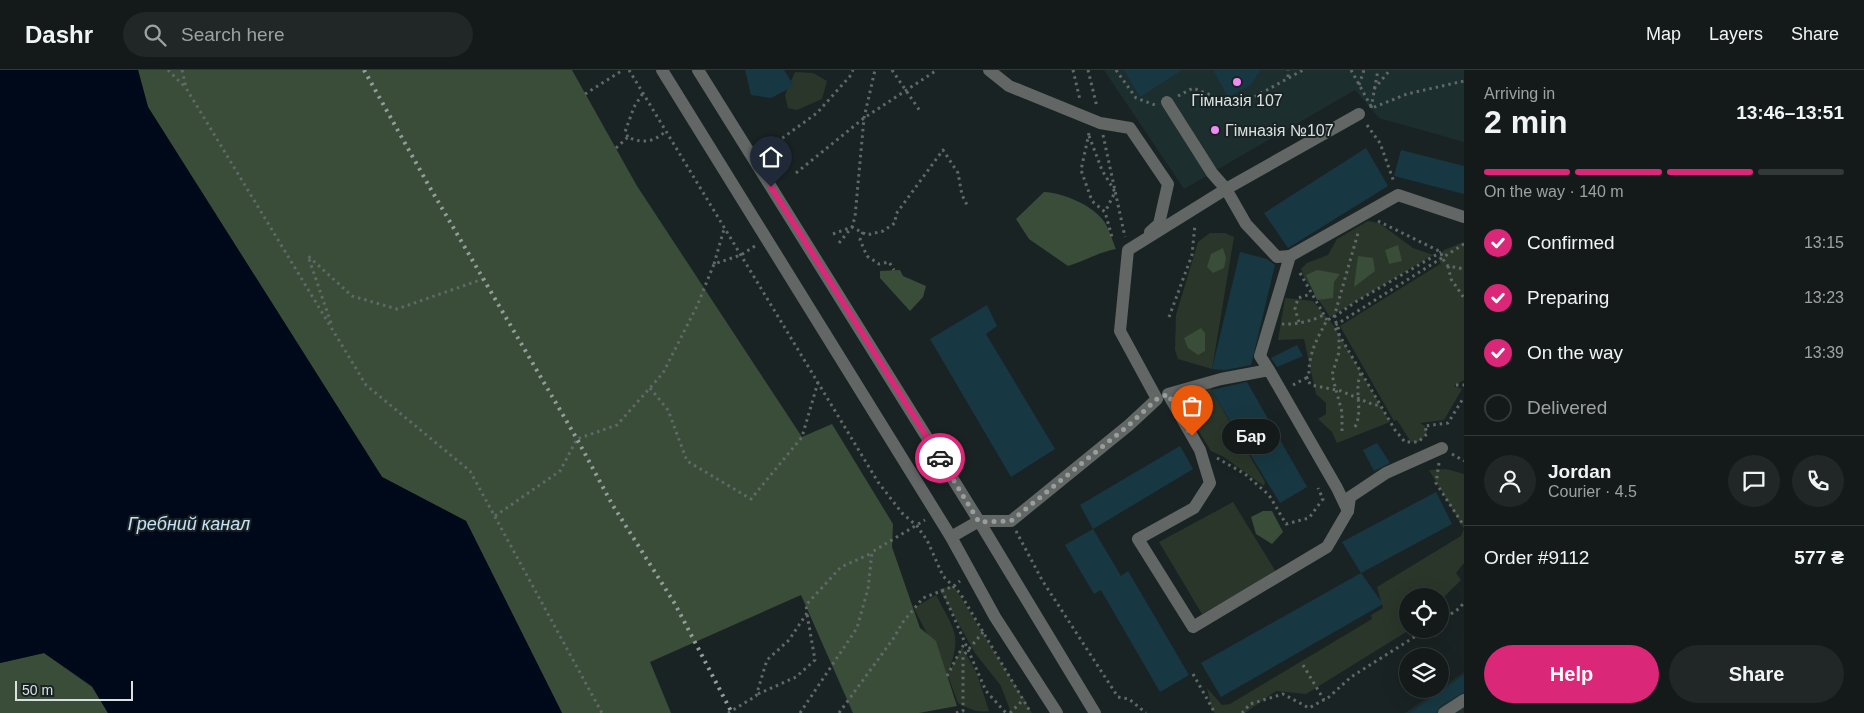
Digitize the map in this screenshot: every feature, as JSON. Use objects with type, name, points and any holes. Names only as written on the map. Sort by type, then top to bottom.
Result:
[{"type":"street","points":[[662,70],[951,537],[996,617],[1057,713]]},
{"type":"street","points":[[698,70],[979,522],[1095,713]]},
{"type":"street","points":[[989,70],[1009,86],[1100,123],[1130,128],[1168,184],[1159,224],[1128,250],[1120,331],[1202,454],[1210,483],[1194,508],[1138,539],[1193,627],[1328,547],[1348,511],[1350,497],[1386,473],[1442,448]]},
{"type":"street","points":[[1167,102],[1212,173],[1226,188],[1246,224],[1277,257],[1290,256],[1398,195],[1464,217]]},
{"type":"street","points":[[1128,250],[1226,188],[1359,114]]},
{"type":"street","points":[[1290,256],[1260,356],[1337,488],[1348,511]]},
{"type":"street","points":[[951,537],[979,522],[1011,521],[1162,396],[1221,379],[1268,370]]},
{"type":"street","points":[[1444,713],[1464,700]]},
{"type":"path","points":[[168,70],[186,88],[366,385],[470,471],[602,713]]},
{"type":"path","points":[[182,70],[186,88]]},
{"type":"path","points":[[586,94],[623,70]]},
{"type":"path","points":[[629,70],[878,482],[902,513],[917,526],[927,540],[943,576],[960,593],[1031,713]]},
{"type":"path","points":[[778,142],[818,112],[851,75],[853,70]]},
{"type":"path","points":[[840,243],[852,227],[855,217],[864,118],[875,70]]},
{"type":"path","points":[[892,70],[920,111]]},
{"type":"path","points":[[796,173],[864,118],[937,70]]},
{"type":"path","points":[[1073,70],[1088,135],[1102,170],[1115,192]]},
{"type":"path","points":[[1088,70],[1128,250]]},
{"type":"path","points":[[1116,70],[1136,98],[1159,106],[1193,88],[1238,106],[1303,70]]},
{"type":"path","points":[[1288,70],[1288,78]]},
{"type":"path","points":[[1351,70],[1372,108]]},
{"type":"path","points":[[1359,84],[1364,70]]},
{"type":"path","points":[[1372,108],[1373,90],[1378,70]]},
{"type":"path","points":[[1373,90],[1390,70]]},
{"type":"path","points":[[1398,195],[1380,143],[1359,114],[1407,94],[1464,81]]},
{"type":"path","points":[[643,93],[634,107],[625,132],[628,137],[638,142],[657,139],[666,131]]},
{"type":"path","points":[[1088,135],[1081,170],[1092,201],[1106,212]]},
{"type":"path","points":[[616,148],[628,137]]},
{"type":"path","points":[[833,234],[852,227],[867,235],[883,231],[895,223],[896,214],[943,150],[958,173],[962,195],[968,207]]},
{"type":"path","points":[[1112,237],[1106,212],[1115,192]]},
{"type":"path","points":[[1169,317],[1192,255],[1196,206]]},
{"type":"path","points":[[1337,324],[1334,318],[1355,240],[1365,213],[1441,252]]},
{"type":"path","points":[[495,516],[560,471],[577,439],[617,425],[663,373],[697,306],[714,264],[725,228]]},
{"type":"path","points":[[863,232],[860,240],[868,256],[879,264],[889,262],[894,270]]},
{"type":"path","points":[[714,264],[741,255],[766,239]]},
{"type":"path","points":[[1464,244],[1334,326],[1380,406],[1405,442],[1418,442],[1427,434],[1425,426],[1448,423],[1464,397]]},
{"type":"path","points":[[1302,249],[1297,269],[1328,320]]},
{"type":"path","points":[[1441,252],[1442,258],[1448,266],[1451,279],[1464,298]]},
{"type":"path","points":[[1288,388],[1309,377],[1311,354],[1315,341],[1328,320],[1334,318],[1357,300],[1441,252]]},
{"type":"path","points":[[333,330],[308,256],[352,296],[396,309],[483,279]]},
{"type":"path","points":[[1448,266],[1464,268]]},
{"type":"path","points":[[1311,294],[1298,298],[1295,309],[1299,322],[1318,318],[1324,314]]},
{"type":"path","points":[[1339,335],[1339,352],[1332,375],[1342,412],[1342,431]]},
{"type":"path","points":[[1355,427],[1359,417],[1358,384],[1361,372]]},
{"type":"path","points":[[1306,378],[1311,385],[1336,390],[1380,406]]},
{"type":"path","points":[[650,388],[668,410],[687,461],[751,499],[802,437],[818,382]]},
{"type":"path","points":[[1456,385],[1464,385]]},
{"type":"path","points":[[1442,448],[1436,483],[1464,526]]},
{"type":"path","points":[[1202,454],[1216,458],[1245,474],[1270,495],[1286,524],[1309,518],[1323,499],[1318,488]]},
{"type":"path","points":[[728,713],[757,694],[796,678],[815,660],[806,605],[840,567],[872,552],[917,526],[935,513]]},
{"type":"path","points":[[1011,521],[1042,580],[1118,697],[1129,699],[1146,713]]},
{"type":"path","points":[[800,713],[857,628],[868,589],[872,552]]},
{"type":"path","points":[[839,713],[893,639],[903,622],[923,598],[954,586],[970,572]]},
{"type":"path","points":[[942,590],[986,691],[1006,713]]},
{"type":"path","points":[[1449,615],[1460,608],[1464,602]]},
{"type":"path","points":[[757,694],[767,660],[789,640],[807,613]]},
{"type":"path","points":[[956,713],[965,712],[963,656],[996,617]]},
{"type":"path","points":[[1242,713],[1250,704],[1283,694],[1309,708],[1324,700],[1351,677],[1413,638]]},
{"type":"path","points":[[947,676],[964,643]]},
{"type":"path","points":[[1303,665],[1324,700]]},
{"type":"path","points":[[1193,674],[1215,713]]},
{"type":"path","points":[[1010,713],[1024,699]]},
{"type":"shaded area","name":"Гімназія №107","points":[[1104,70],[1464,70],[1464,142],[1379,118],[1355,90],[1184,189]]},
{"type":"shaded area","points":[[1464,672],[1464,713],[1405,713],[1427,698],[1449,698],[1449,682]]},
{"type":"green space","points":[[138,70],[572,70],[637,186],[802,437],[832,424],[893,524],[892,547],[920,628],[936,641],[957,706],[919,713],[853,713],[801,595],[650,662],[671,713],[562,713],[466,521],[382,477],[148,107]]},
{"type":"green space","points":[[795,72],[813,73],[827,81],[822,99],[797,110],[788,108],[785,95]]},
{"type":"green space","points":[[1044,192],[1076,200],[1098,214],[1109,230],[1116,249],[1068,266],[1029,239],[1016,219]]},
{"type":"green space","points":[[1368,221],[1379,223],[1413,248],[1433,255],[1330,317],[1304,277],[1301,269],[1307,263],[1328,255],[1337,239]]},
{"type":"green space","points":[[1210,233],[1225,233],[1234,237],[1212,369],[1178,359],[1175,350],[1176,315],[1198,242]]},
{"type":"green space","points":[[1464,242],[1464,380],[1454,386],[1462,389],[1444,420],[1420,423],[1425,426],[1427,434],[1418,442],[1411,442],[1397,420],[1394,421],[1340,326],[1440,264],[1442,267],[1438,258],[1444,250]]},
{"type":"green space","points":[[1398,245],[1402,261],[1389,264],[1385,250]]},
{"type":"green space","points":[[1223,248],[1226,258],[1224,268],[1213,273],[1207,267],[1211,254]]},
{"type":"green space","points":[[1358,256],[1373,258],[1375,271],[1354,287]]},
{"type":"green space","points":[[900,270],[903,276],[926,286],[923,297],[910,311],[880,278],[880,271]]},
{"type":"green space","points":[[1317,270],[1340,274],[1334,282],[1333,298],[1317,300],[1306,275]]},
{"type":"green space","points":[[1285,298],[1313,301],[1334,326],[1390,422],[1337,443],[1332,432],[1318,419],[1326,414],[1326,403],[1316,394],[1304,339],[1278,340]]},
{"type":"green space","points":[[1201,328],[1205,333],[1205,351],[1198,355],[1188,348],[1184,338]]},
{"type":"green space","points":[[1217,377],[1211,390],[1265,482],[1264,486],[1224,457],[1211,451],[1176,395]]},
{"type":"green space","points":[[1446,469],[1464,474],[1464,529],[1429,470]]},
{"type":"green space","points":[[1233,502],[1276,572],[1202,614],[1159,542]]},
{"type":"green space","points":[[1263,511],[1272,511],[1283,532],[1272,544],[1256,534],[1251,517]]},
{"type":"green space","points":[[1464,529],[1464,563],[1456,573],[1461,580],[1449,592],[1449,588],[1399,588],[1399,636],[1306,694],[1276,691],[1245,713],[1215,713],[1212,710],[1207,688],[1222,705],[1230,704],[1372,619],[1371,615],[1383,608],[1377,587],[1461,536]]},
{"type":"green space","points":[[954,586],[1032,713],[1011,713],[1001,686],[975,653],[939,589]]},
{"type":"green space","points":[[936,595],[954,632],[955,648],[949,672],[962,647],[977,674],[989,711],[973,710],[958,703],[948,676],[914,608]]},
{"type":"green space","points":[[44,653],[92,687],[108,713],[0,713],[0,663]]},
{"type":"water","name":"Гребний канал","points":[[0,70],[138,70],[148,107],[382,477],[466,521],[562,713],[108,713],[92,686],[44,653],[0,663]]},
{"type":"building","points":[[745,70],[784,70],[794,86],[771,98],[751,95]]},
{"type":"building","name":"Гімназія 107","points":[[1124,70],[1182,70],[1140,97]]},
{"type":"building","name":"Гімназія 107","points":[[1213,70],[1260,70],[1251,85],[1228,97]]},
{"type":"building","points":[[1366,148],[1388,186],[1288,248],[1264,213]]},
{"type":"building","points":[[1401,150],[1464,166],[1464,194],[1394,176]]},
{"type":"building","points":[[1240,252],[1267,259],[1275,265],[1251,365],[1225,370],[1212,369]]},
{"type":"building","points":[[987,305],[997,326],[986,334],[1055,449],[1011,477],[930,339]]},
{"type":"building","points":[[1297,345],[1303,356],[1277,367],[1271,358]]},
{"type":"building","points":[[1247,382],[1307,487],[1280,503],[1211,390]]},
{"type":"building","points":[[1377,443],[1390,463],[1374,471],[1363,450]]},
{"type":"building","points":[[1180,446],[1193,469],[1093,529],[1080,505]]},
{"type":"building","points":[[1436,492],[1452,524],[1361,573],[1342,542]]},
{"type":"building","points":[[1093,529],[1121,576],[1128,571],[1189,675],[1160,692],[1101,590],[1094,594],[1065,545]]},
{"type":"building","points":[[1361,573],[1383,604],[1221,697],[1201,663]]},
{"type":"building","points":[[1464,675],[1464,692],[1440,706],[1436,713],[1410,713],[1431,698],[1449,698],[1449,686]]},
{"type":"railway","points":[[364,70],[429,186],[577,439],[612,504],[675,604],[732,713]]},
{"type":"way so far","points":[[940,458],[979,522],[1011,521],[1129,425],[1157,399],[1168,394],[1192,436]]},
{"type":"place","name":"Гімназія 107","points":[[1237,82]]},
{"type":"place","name":"Гімназія №107","points":[[1215,130]]},
{"type":"place","name":"Бар","points":[[1192,436]]},
{"type":"route","points":[[771,187],[940,458]]}]
